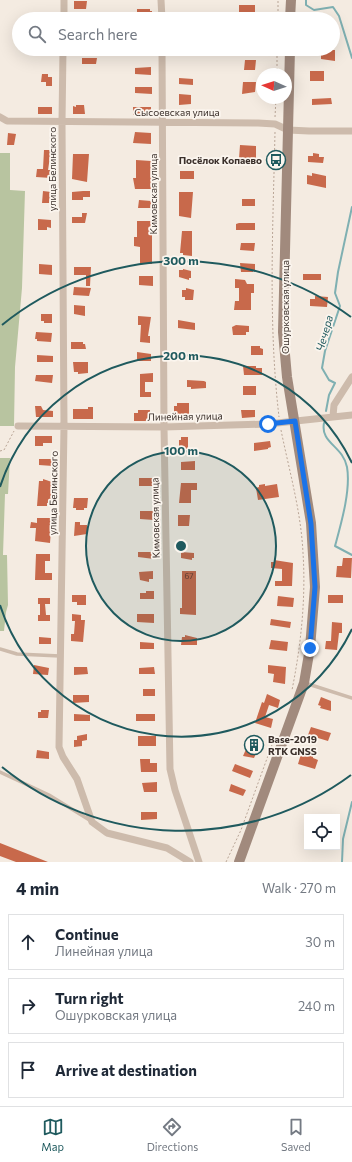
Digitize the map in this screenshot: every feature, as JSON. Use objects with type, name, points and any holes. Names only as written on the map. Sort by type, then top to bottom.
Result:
[{"type":"street","points":[[64,0],[64,12]]},
{"type":"street","points":[[162,0],[162,12]]},
{"type":"street","points":[[290,12],[291,0]]},
{"type":"street","name":"улица Белинского","points":[[63,56],[64,426],[59,747],[63,757],[78,779],[92,822]]},
{"type":"street","name":"Кимовская улица","points":[[162,56],[164,427],[170,769],[175,790],[199,862]]},
{"type":"street","name":"Ошурковская улица","points":[[239,862],[304,682],[310,648],[315,587],[311,524],[286,369],[283,332],[290,56]]},
{"type":"street","name":"Сысоевская улица","points":[[0,118],[7,121],[275,124],[288,130],[322,132],[352,131]]},
{"type":"street","points":[[333,416],[334,405],[352,377]]},
{"type":"street","name":"Линейная улица","points":[[18,426],[164,427],[280,423],[352,414]]},
{"type":"street","points":[[92,822],[107,833],[167,848],[190,862]]},
{"type":"lane","points":[[0,648],[17,654],[60,656]]},
{"type":"lane","points":[[304,682],[352,698]]},
{"type":"lane","points":[[0,772],[49,795],[92,822]]},
{"type":"path","points":[[278,0],[278,12]]},
{"type":"path","points":[[276,68],[277,56]]},
{"type":"path","points":[[276,104],[272,309],[276,387],[280,423],[299,516],[303,553],[302,618],[292,690]]},
{"type":"path","points":[[0,451],[4,450],[18,426]]},
{"type":"path","points":[[226,862],[241,830],[273,742]]},
{"type":"green space","points":[[0,153],[10,153],[10,190],[25,191],[22,288],[15,367],[14,426],[0,426]]},
{"type":"green space","points":[[0,458],[10,458],[8,494],[5,494],[3,555],[7,555],[8,605],[4,631],[0,631]]},
{"type":"building","points":[[74,1],[87,1],[86,9],[74,9]]},
{"type":"building","points":[[239,5],[255,5],[255,12],[239,12]]},
{"type":"building","points":[[137,9],[150,9],[150,11],[152,11],[152,12],[137,12]]},
{"type":"building","points":[[321,56],[335,56],[335,61],[321,59]]},
{"type":"building","points":[[82,58],[97,58],[96,64],[82,64]]},
{"type":"building","points":[[245,60],[256,60],[255,70],[244,70]]},
{"type":"building","points":[[151,67],[151,75],[135,74],[135,68]]},
{"type":"building","points":[[310,71],[324,71],[324,81],[310,81]]},
{"type":"building","points":[[42,74],[48,74],[48,77],[52,77],[52,86],[46,86],[46,82],[41,82]]},
{"type":"building","points":[[179,78],[193,79],[193,85],[179,84]]},
{"type":"building","points":[[243,82],[256,82],[255,92],[242,94]]},
{"type":"building","points":[[135,87],[152,87],[152,94],[135,93]]},
{"type":"building","points":[[179,94],[191,95],[191,104],[179,105]]},
{"type":"building","points":[[331,98],[332,104],[312,105],[312,99]]},
{"type":"building","points":[[76,105],[84,105],[85,114],[73,114],[73,106],[76,107]]},
{"type":"building","points":[[38,107],[52,107],[52,114],[38,114]]},
{"type":"building","points":[[133,107],[151,107],[151,115],[133,115]]},
{"type":"building","points":[[135,132],[151,133],[151,144],[133,143]]},
{"type":"building","points":[[8,133],[16,134],[14,145],[7,145]]},
{"type":"building","points":[[240,145],[256,146],[256,159],[239,159]]},
{"type":"building","points":[[44,150],[51,150],[48,170],[52,170],[51,178],[36,177],[37,169],[43,169]]},
{"type":"building","points":[[313,153],[319,154],[319,157],[324,157],[323,163],[308,162],[308,156],[313,156]]},
{"type":"building","points":[[73,154],[89,154],[87,182],[72,179]]},
{"type":"building","points":[[136,160],[151,161],[151,189],[135,189],[133,178],[136,178]]},
{"type":"building","points":[[180,171],[194,171],[194,179],[180,179]]},
{"type":"building","points":[[312,173],[326,176],[326,188],[307,184],[307,175],[312,176]]},
{"type":"building","points":[[43,191],[51,192],[49,203],[42,203]]},
{"type":"building","points":[[90,191],[90,197],[83,197],[83,200],[72,200],[72,192]]},
{"type":"building","points":[[179,192],[193,192],[191,218],[179,216]]},
{"type":"building","points":[[242,199],[255,199],[255,206],[242,206]]},
{"type":"building","points":[[139,200],[151,201],[151,208],[138,208]]},
{"type":"building","points":[[82,213],[87,213],[85,223],[72,223],[72,217],[82,217]]},
{"type":"building","points":[[38,219],[51,220],[51,228],[47,227],[47,230],[38,230]]},
{"type":"building","points":[[137,221],[152,221],[152,264],[140,264],[140,247],[134,246],[134,237],[137,237]]},
{"type":"building","points":[[255,223],[255,230],[236,230],[236,224]]},
{"type":"building","points":[[182,231],[192,231],[192,256],[183,255],[183,253],[180,253]]},
{"type":"building","points":[[241,243],[255,243],[254,251],[240,250]]},
{"type":"building","points":[[240,263],[255,264],[255,270],[253,270],[253,272],[241,272]]},
{"type":"building","points":[[39,264],[52,265],[52,275],[39,274]]},
{"type":"building","points":[[74,267],[91,267],[90,286],[86,286],[86,275],[74,275]]},
{"type":"building","points":[[183,269],[191,271],[191,278],[189,278],[189,280],[179,277],[179,270]]},
{"type":"building","points":[[303,274],[321,274],[321,280],[303,280]]},
{"type":"building","points":[[139,276],[153,276],[153,286],[139,285]]},
{"type":"building","points":[[235,279],[245,280],[247,284],[254,284],[254,293],[251,293],[251,310],[234,310],[235,301],[239,301],[239,288],[235,288]]},
{"type":"building","points":[[74,287],[91,288],[89,296],[73,295]]},
{"type":"building","points":[[186,288],[194,290],[193,300],[185,300],[185,297],[182,297],[182,290],[186,290]]},
{"type":"building","points":[[315,296],[328,297],[327,307],[310,306],[310,299],[315,299]]},
{"type":"building","points":[[74,305],[85,306],[85,316],[74,314]]},
{"type":"building","points":[[41,314],[52,314],[52,323],[44,323],[44,321],[41,321]]},
{"type":"building","points":[[138,316],[151,317],[148,336],[150,336],[150,343],[140,342],[141,325],[138,325]]},
{"type":"building","points":[[178,320],[195,323],[195,330],[178,328]]},
{"type":"building","points":[[236,325],[249,326],[249,332],[246,332],[246,335],[233,335],[232,327]]},
{"type":"building","points":[[36,332],[52,333],[51,342],[37,341],[37,339],[35,339]]},
{"type":"building","points":[[71,342],[83,342],[86,349],[71,349]]},
{"type":"building","points":[[251,346],[260,346],[260,348],[263,349],[263,355],[251,355]]},
{"type":"building","points":[[137,352],[151,354],[151,361],[137,361]]},
{"type":"building","points":[[37,355],[53,356],[53,362],[37,362]]},
{"type":"building","points":[[73,362],[88,362],[88,373],[78,374],[78,372],[74,372]]},
{"type":"building","points":[[243,366],[256,366],[256,368],[262,368],[262,375],[244,375]]},
{"type":"building","points":[[153,373],[153,382],[145,382],[145,392],[151,392],[151,397],[140,397],[140,374]]},
{"type":"building","points":[[36,375],[53,375],[52,383],[35,381]]},
{"type":"building","points":[[187,380],[204,381],[206,382],[206,388],[191,389],[191,387],[187,387]]},
{"type":"building","points":[[243,386],[256,386],[256,395],[243,395]]},
{"type":"building","points":[[177,403],[189,403],[189,416],[177,416],[177,414],[174,414],[174,406],[177,406]]},
{"type":"building","points":[[35,406],[41,406],[43,410],[53,411],[53,417],[36,417]]},
{"type":"building","points":[[88,407],[93,407],[93,419],[73,419],[73,409],[88,409]]},
{"type":"building","points":[[138,410],[150,410],[150,421],[134,421],[134,413],[138,413]]},
{"type":"building","points":[[241,410],[255,410],[255,417],[242,418]]},
{"type":"building","points":[[35,436],[52,436],[52,443],[43,443],[43,446],[35,446]]},
{"type":"building","points":[[181,437],[188,437],[188,449],[179,449],[179,440],[181,440]]},
{"type":"building","points":[[270,441],[271,447],[268,449],[254,451],[254,443]]},
{"type":"building","points":[[39,459],[53,459],[53,466],[39,465]]},
{"type":"building","points":[[195,461],[195,470],[181,470],[181,462]]},
{"type":"building","points":[[139,478],[155,478],[155,486],[139,486]]},
{"type":"building","points":[[43,479],[52,482],[52,503],[47,503],[47,506],[37,506],[39,481],[43,481]]},
{"type":"building","points":[[181,483],[197,483],[197,490],[191,490],[191,503],[179,503]]},
{"type":"building","points":[[265,484],[265,486],[277,484],[279,497],[258,500],[256,488],[259,487],[259,485]]},
{"type":"building","points":[[74,498],[88,498],[87,508],[84,508],[84,510],[76,510],[76,508],[73,508]]},
{"type":"building","points":[[140,511],[154,511],[154,520],[140,519]]},
{"type":"building","points":[[178,515],[190,515],[189,526],[178,526]]},
{"type":"building","points":[[37,518],[52,518],[50,543],[35,541],[36,528],[30,528],[31,522],[37,523]]},
{"type":"building","points":[[75,522],[80,522],[80,525],[87,525],[87,534],[74,536]]},
{"type":"building","points":[[138,552],[154,552],[154,559],[138,557]]},
{"type":"building","points":[[181,552],[194,553],[194,558],[192,558],[192,560],[181,558]]},
{"type":"building","points":[[36,554],[50,554],[50,561],[45,561],[45,573],[52,573],[52,580],[35,580]]},
{"type":"building","points":[[343,558],[352,558],[351,578],[336,577],[337,566],[342,566]]},
{"type":"building","points":[[274,560],[293,563],[292,586],[275,586],[275,581],[282,581],[282,569],[271,568],[271,562],[274,562]]},
{"type":"building","points":[[153,571],[153,579],[149,579],[149,582],[140,580],[139,572]]},
{"type":"building","points":[[182,571],[196,571],[196,615],[180,614],[180,608],[182,608]]},
{"type":"building","points":[[146,591],[154,591],[154,599],[140,599],[140,593],[146,593]]},
{"type":"building","points":[[72,595],[86,595],[86,605],[77,605],[77,602],[72,602]]},
{"type":"building","points":[[328,595],[343,595],[343,603],[328,603]]},
{"type":"building","points":[[278,596],[294,598],[293,607],[277,606]]},
{"type":"building","points":[[38,598],[50,598],[50,604],[45,604],[46,615],[50,615],[50,621],[38,621],[38,615],[40,615],[40,604],[38,604]]},
{"type":"building","points":[[72,614],[81,615],[81,620],[85,620],[83,642],[71,641],[71,634],[74,634],[75,621],[72,621]]},
{"type":"building","points":[[137,614],[154,614],[154,623],[137,622]]},
{"type":"building","points":[[271,619],[291,622],[290,628],[270,625]]},
{"type":"building","points":[[332,622],[342,623],[342,633],[339,633],[337,650],[325,649],[326,641],[331,641]]},
{"type":"building","points":[[185,635],[197,638],[197,645],[181,645],[182,637],[185,637]]},
{"type":"building","points":[[39,637],[51,638],[51,644],[39,644]]},
{"type":"building","points":[[271,640],[288,642],[287,651],[269,649]]},
{"type":"building","points":[[140,642],[154,643],[154,649],[140,649]]},
{"type":"building","points":[[34,665],[49,668],[48,675],[33,674]]},
{"type":"building","points":[[268,665],[286,667],[285,684],[273,682],[274,674],[268,673]]},
{"type":"building","points":[[74,667],[87,667],[88,674],[74,675]]},
{"type":"building","points":[[154,667],[155,674],[139,674],[139,668]]},
{"type":"building","points":[[143,689],[155,689],[155,696],[143,696]]},
{"type":"building","points":[[267,694],[280,700],[278,708],[269,705],[265,717],[273,719],[271,728],[255,723],[262,702],[264,703]]},
{"type":"building","points":[[73,695],[89,695],[89,702],[73,703]]},
{"type":"building","points":[[321,697],[331,701],[331,711],[320,708],[321,706],[318,705]]},
{"type":"building","points":[[41,710],[49,710],[48,718],[38,718],[38,712],[41,712]]},
{"type":"building","points":[[74,714],[90,715],[90,721],[74,721]]},
{"type":"building","points":[[136,714],[155,714],[155,721],[136,721]]},
{"type":"building","points":[[311,727],[331,733],[328,741],[308,735]]},
{"type":"building","points":[[87,734],[87,740],[82,741],[82,746],[74,747],[74,740],[77,740],[77,736]]},
{"type":"building","points":[[138,736],[156,736],[156,746],[138,746]]},
{"type":"building","points":[[251,738],[261,742],[254,758],[243,756]]},
{"type":"building","points":[[37,750],[49,752],[49,759],[36,758]]},
{"type":"building","points":[[301,754],[313,756],[313,758],[318,760],[315,769],[298,764]]},
{"type":"building","points":[[140,759],[150,759],[150,763],[157,763],[157,772],[141,772]]},
{"type":"building","points":[[235,764],[253,771],[250,778],[232,771]]},
{"type":"building","points":[[157,782],[157,792],[144,792],[142,783]]},
{"type":"building","points":[[231,784],[246,790],[243,796],[229,791]]},
{"type":"building","points":[[141,812],[157,812],[157,819],[141,820]]},
{"type":"building","points":[[0,843],[48,862],[16,862],[0,856]]},
{"type":"waterway","name":"Чечера","points":[[306,0],[306,5],[314,10],[333,7],[336,12]]},
{"type":"waterway","name":"Чечера","points":[[340,19],[352,58]]},
{"type":"waterway","name":"Чечера","points":[[326,411],[329,395],[335,383],[329,380],[322,368],[325,351],[340,306],[335,293],[352,207]]},
{"type":"waterway","name":"Чечера","points":[[324,423],[325,435],[345,460],[348,476],[345,507],[335,546],[352,555]]},
{"type":"waterway","name":"Чечера","points":[[342,862],[343,839],[352,802]]},
{"type":"place","name":"Посёлок Копаево","points":[[276,160]]},
{"type":"place","name":"Base-2019 RTK GNSS","points":[[254,745]]},
{"type":"route","points":[[268,424],[295,421],[311,524],[315,587],[310,648]]}]
